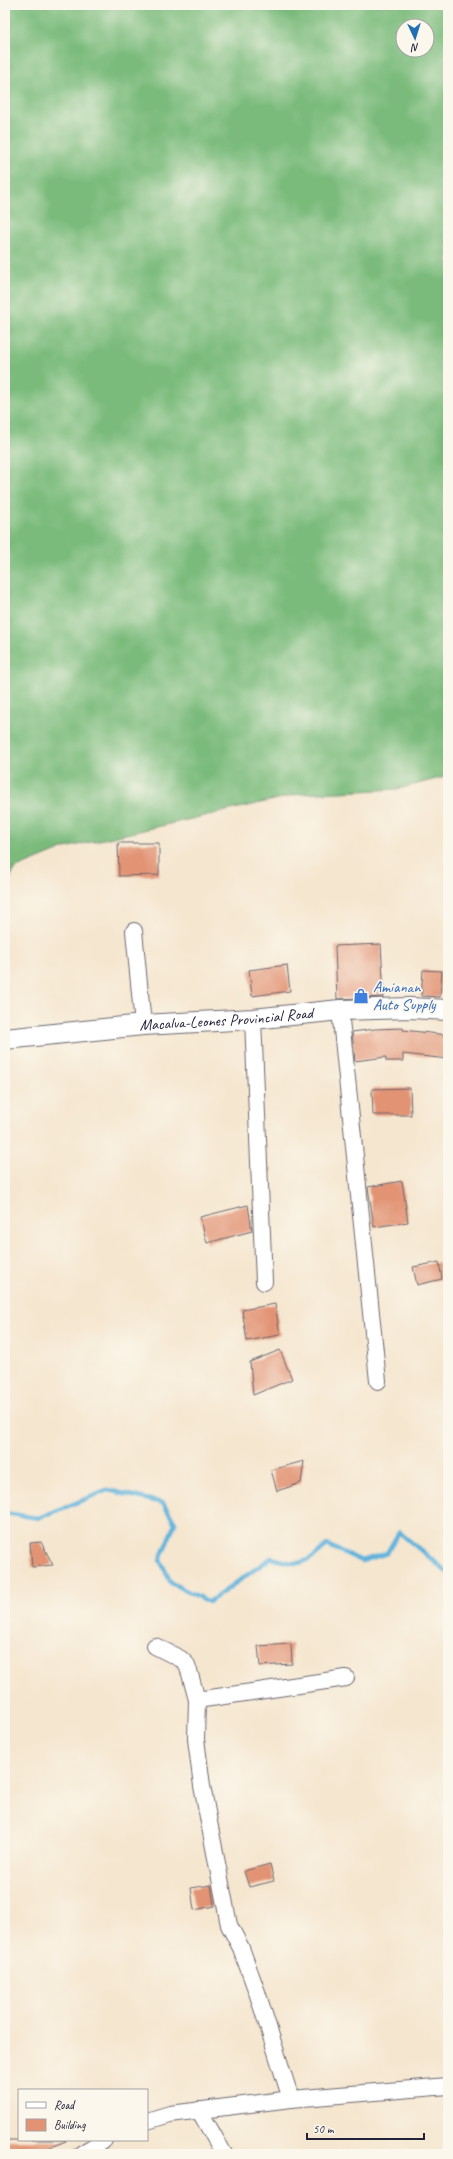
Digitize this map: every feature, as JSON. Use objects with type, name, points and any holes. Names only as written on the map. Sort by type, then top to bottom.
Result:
[{"type":"street","points":[[134,931],[143,1025]]},
{"type":"street","name":"Macalva-Leones Provincial Road","points":[[5,1039],[143,1025],[253,1019],[340,1010],[410,1008],[448,1010]]},
{"type":"street","points":[[340,1010],[378,1381]]},
{"type":"street","points":[[253,1019],[264,1282]]},
{"type":"street","points":[[155,1646],[181,1660],[187,1665],[196,1700],[196,1739],[202,1786],[229,1925],[241,1948],[257,1992],[291,2098]]},
{"type":"street","points":[[196,1700],[346,1678]]},
{"type":"street","points":[[148,2121],[170,2114],[291,2098],[448,2086]]},
{"type":"street","points":[[199,2110],[224,2154]]},
{"type":"street","points":[[81,2154],[103,2146]]},
{"type":"green space","points":[[5,5],[448,5],[448,776],[398,789],[300,794],[65,848],[14,869],[5,892]]},
{"type":"building","points":[[118,843],[159,843],[159,875],[119,876]]},
{"type":"building","points":[[381,944],[384,997],[337,999],[335,946]]},
{"type":"building","points":[[287,965],[290,991],[252,996],[249,970]]},
{"type":"building","points":[[423,970],[442,971],[440,997],[421,996]]},
{"type":"building","points":[[403,1028],[403,1030],[448,1035],[448,1059],[403,1054],[403,1061],[386,1061],[386,1057],[355,1061],[352,1032]]},
{"type":"building","points":[[410,1088],[411,1115],[373,1115],[372,1089]]},
{"type":"building","points":[[402,1181],[408,1222],[374,1227],[368,1187]]},
{"type":"building","points":[[248,1205],[252,1231],[207,1243],[200,1217]]},
{"type":"building","points":[[439,1262],[442,1279],[417,1285],[413,1267]]},
{"type":"building","points":[[275,1304],[280,1335],[247,1341],[242,1310]]},
{"type":"building","points":[[280,1350],[292,1379],[253,1395],[250,1362]]},
{"type":"building","points":[[304,1461],[301,1483],[277,1491],[271,1470]]},
{"type":"building","points":[[41,1542],[53,1565],[32,1567],[30,1543]]},
{"type":"building","points":[[291,1644],[292,1664],[260,1666],[258,1646]]},
{"type":"building","points":[[270,1864],[274,1881],[249,1887],[244,1871]]},
{"type":"building","points":[[211,1885],[214,1906],[194,1910],[191,1888]]},
{"type":"building","points":[[8,2140],[66,2141],[32,2154],[7,2154]]},
{"type":"waterway","points":[[5,1513],[38,1518],[108,1490],[163,1503],[175,1523],[160,1560],[171,1583],[209,1602],[271,1558],[296,1563],[302,1562],[313,1557],[327,1545],[362,1561],[387,1553],[399,1532],[448,1573]]},
{"type":"place","name":"Amianan Auto Supply","points":[[361,996]]}]
